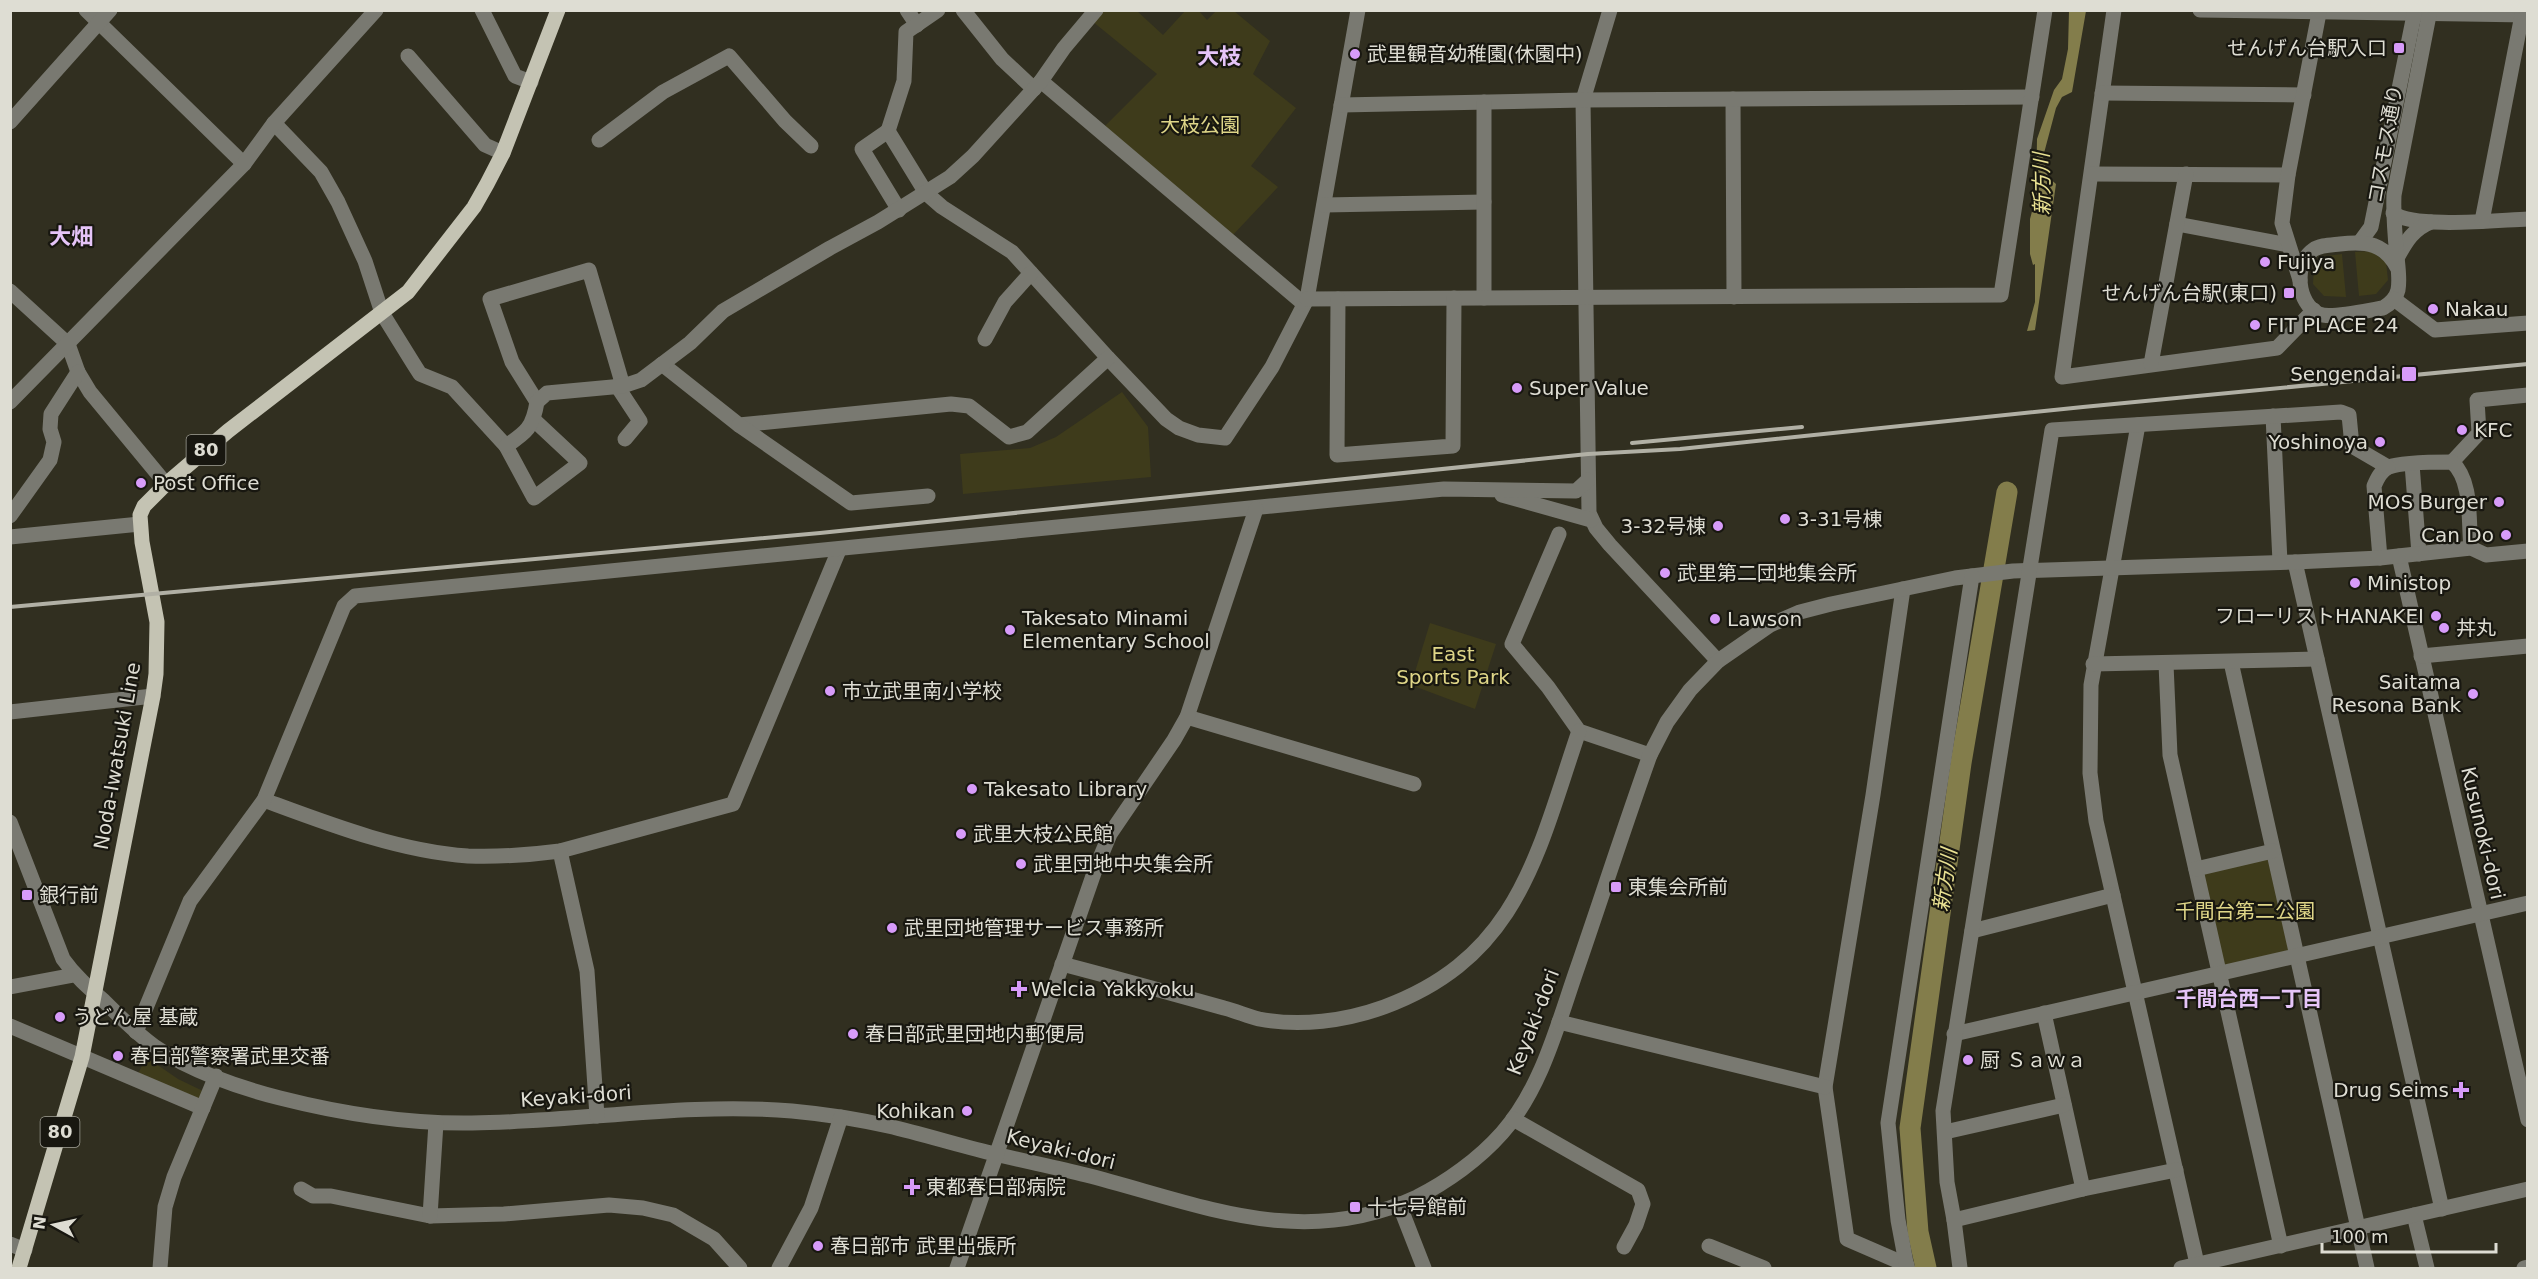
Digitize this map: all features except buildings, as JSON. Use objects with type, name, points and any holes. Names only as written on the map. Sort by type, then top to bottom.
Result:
[{"type":"main road","name":"80","points":[[140,524],[144,506],[166,484],[228,431],[408,292],[474,207],[503,153],[558,10]]},
{"type":"main road","name":"Noda-Iwatsuki Line","points":[[19,1269],[18,1247],[82,1057],[153,696],[156,674],[157,622],[150,593],[140,524]]},
{"type":"street","points":[[86,10],[244,164]]},
{"type":"street","points":[[10,122],[110,10]]},
{"type":"street","points":[[10,402],[244,164],[274,123],[376,10]]},
{"type":"street","points":[[482,10],[515,76],[531,82]]},
{"type":"street","points":[[907,10],[917,25]]},
{"type":"street","points":[[898,210],[862,149],[888,131],[904,81],[906,32],[938,10]]},
{"type":"street","points":[[963,10],[1002,59],[1305,302],[1338,299],[2001,295],[2045,10]]},
{"type":"street","points":[[506,446],[525,433],[534,420],[537,402],[547,393],[620,386],[641,380],[690,343],[723,311],[898,210],[950,177],[1037,85],[1096,10]]},
{"type":"street","points":[[888,131],[926,193],[942,207],[1012,252],[1166,419],[1179,428],[1198,435],[1225,438],[1272,367],[1305,302],[1358,10]]},
{"type":"street","points":[[1610,10],[1583,100],[1588,510],[1591,520],[1610,545],[1718,661]]},
{"type":"street","points":[[2114,10],[2062,377],[2277,348],[2314,310]]},
{"type":"street","points":[[2200,10],[2525,15],[2482,220]]},
{"type":"street","name":"コスモス通り","points":[[2396,293],[2394,195],[2422,12]]},
{"type":"street","name":"コスモス通り","points":[[2360,242],[2371,227],[2422,12]]},
{"type":"street","points":[[2319,13],[2288,175],[2282,223],[2305,301],[2314,310],[2325,315],[2383,308],[2396,293],[2435,330],[2528,323]]},
{"type":"street","points":[[408,56],[485,145],[503,153]]},
{"type":"street","points":[[599,140],[663,92],[729,56],[785,121],[811,146]]},
{"type":"street","points":[[2102,93],[2304,95]]},
{"type":"street","points":[[1341,105],[1583,100],[2032,97]]},
{"type":"street","points":[[1733,99],[1734,297]]},
{"type":"street","points":[[1484,102],[1484,298]]},
{"type":"street","points":[[274,123],[321,172],[338,202],[364,261],[382,313],[420,374],[452,387],[506,446],[534,498],[580,463],[534,420]]},
{"type":"street","points":[[2092,174],[2288,175]]},
{"type":"street","points":[[2151,364],[2186,174]]},
{"type":"street","points":[[1324,205],[1484,202]]},
{"type":"street","points":[[2393,213],[2409,220],[2431,222],[2528,219]]},
{"type":"street","points":[[2300,280],[2306,259],[2313,250],[2324,246],[2360,242],[2383,248],[2397,263],[2412,233],[2421,225],[2431,222]]},
{"type":"street","points":[[2177,224],[2288,245]]},
{"type":"street","points":[[537,402],[512,362],[490,299],[589,270],[620,386],[640,421],[625,439]]},
{"type":"street","points":[[985,339],[1005,302],[1031,273]]},
{"type":"street","points":[[10,291],[68,344],[78,372],[90,392],[166,484]]},
{"type":"street","points":[[1338,299],[1337,455],[1453,446],[1454,298]]},
{"type":"street","points":[[739,425],[951,404],[969,406],[1009,437],[1027,432],[1108,358]]},
{"type":"street","points":[[662,364],[739,425],[851,503],[928,496]]},
{"type":"street","points":[[10,516],[50,460],[54,441],[50,429],[51,414],[78,372]]},
{"type":"street","points":[[1960,1269],[1947,1182],[1943,1111],[2052,430],[2341,411],[2349,416],[2352,446],[2388,467],[2452,462],[2479,433],[2477,400],[2528,395]]},
{"type":"street","points":[[2273,416],[2288,562],[2317,658],[2442,1209]]},
{"type":"street","points":[[2138,425],[2093,664],[2089,724],[2090,773],[2096,820],[2198,1267]]},
{"type":"street","points":[[2452,462],[2460,469],[2466,484],[2471,548]]},
{"type":"street","points":[[2412,465],[2419,554]]},
{"type":"street","points":[[2380,558],[2374,486],[2378,476],[2388,467]]},
{"type":"street","points":[[136,1032],[190,901],[264,800],[344,606],[355,596],[1444,489],[1576,491],[1588,480]]},
{"type":"street","points":[[1476,489],[1591,520]]},
{"type":"street","points":[[957,1269],[1062,964],[1110,834],[1187,717],[1256,509]]},
{"type":"street","points":[[10,537],[140,524]]},
{"type":"street","points":[[1559,534],[1512,644],[1548,687],[1579,731],[1650,754]]},
{"type":"street","name":"Keyaki-dori","points":[[10,822],[14,841],[63,959],[74,975],[136,1032],[174,1059],[273,1096],[342,1112],[436,1123],[522,1122],[721,1108],[789,1111],[841,1117],[888,1126],[996,1155],[1033,1161],[1244,1218],[1266,1221],[1323,1222],[1374,1213],[1418,1196],[1456,1174],[1491,1144],[1513,1119],[1536,1080],[1558,1022],[1650,754],[1667,722],[1684,698],[1718,661],[1770,625],[1800,612],[1903,589],[1977,575],[2013,571],[2380,558],[2471,548],[2486,555],[2528,551]]},
{"type":"street","points":[[264,800],[388,841],[451,854],[533,855],[560,851],[733,804],[839,550]]},
{"type":"street","name":"Kusunoki-dori","points":[[2399,556],[2528,1120]]},
{"type":"street","points":[[1905,1267],[1888,1123],[1977,575]]},
{"type":"street","points":[[1903,589],[1873,795],[1825,1087],[1847,1239],[1905,1267]]},
{"type":"street","points":[[2421,656],[2527,649]]},
{"type":"street","points":[[2093,664],[2166,664],[2317,658]]},
{"type":"street","points":[[2230,662],[2367,1269]]},
{"type":"street","points":[[2166,664],[2170,754],[2281,1245]]},
{"type":"street","points":[[10,712],[153,696]]},
{"type":"street","points":[[1187,717],[1414,784]]},
{"type":"street","points":[[1062,964],[1261,1019],[1304,1022],[1354,1017],[1412,997],[1461,965],[1490,938],[1516,900],[1536,859],[1579,731]]},
{"type":"street","points":[[560,851],[587,971],[597,1116]]},
{"type":"street","points":[[2196,870],[2273,851]]},
{"type":"street","points":[[1972,931],[2113,895]]},
{"type":"street","points":[[1954,1034],[2528,903]]},
{"type":"street","points":[[10,987],[74,975]]},
{"type":"street","points":[[2044,1013],[2083,1189]]},
{"type":"street","points":[[1558,1022],[1825,1087]]},
{"type":"street","points":[[12,1032],[82,1057],[203,1108]]},
{"type":"street","points":[[160,1269],[165,1207],[174,1177],[216,1076]]},
{"type":"street","points":[[1945,1132],[2064,1105]]},
{"type":"street","points":[[779,1269],[811,1208],[841,1117]]},
{"type":"street","points":[[1513,1119],[1638,1190],[1644,1204],[1624,1247]]},
{"type":"street","points":[[430,1216],[436,1123]]},
{"type":"street","points":[[1954,1220],[2083,1189],[2176,1170]]},
{"type":"street","points":[[301,1189],[313,1196],[331,1196],[430,1216],[504,1214],[609,1205],[643,1208],[673,1215],[714,1239],[740,1269]]},
{"type":"street","points":[[2181,1269],[2198,1267],[2281,1245],[2528,1189]]},
{"type":"street","points":[[1399,1204],[1425,1269]]},
{"type":"street","points":[[2414,1215],[2427,1269]]},
{"type":"street","points":[[1709,1246],[1739,1264],[1764,1269]]},
{"type":"green space","name":"大枝公園","points":[[1101,11],[1137,11],[1163,35],[1185,11],[1199,11],[1207,20],[1216,11],[1234,11],[1270,41],[1253,74],[1296,108],[1251,166],[1278,187],[1231,237],[1103,128],[1157,74],[1092,21]]},
{"type":"green space","points":[[2371,251],[2386,262],[2388,280],[2376,294],[2359,296],[2355,252]]},
{"type":"green space","points":[[2342,254],[2346,297],[2324,296],[2313,284],[2314,267],[2326,256]]},
{"type":"green space","points":[[1122,392],[1148,427],[1151,477],[963,494],[960,454],[1030,448],[1056,437]]},
{"type":"green space","name":"East Sports Park","points":[[1430,623],[1496,644],[1475,709],[1411,685]]},
{"type":"green space","name":"千間台第二公園","points":[[2267,856],[2290,950],[2223,966],[2201,872]]},
{"type":"green space","points":[[146,1057],[178,1079],[203,1091],[199,1100],[138,1074]]},
{"type":"water","points":[[2069,11],[2086,11],[2072,92],[2062,97],[2056,108],[2043,157],[2048,177],[2056,184],[2035,330],[2027,331],[2035,302],[2035,264],[2033,265],[2030,254],[2030,219],[2036,196],[2037,139],[2054,90],[2062,79],[2068,49]]},
{"type":"waterway","name":"新方川","points":[[1926,1268],[1918,1232],[1910,1128],[1961,763],[2007,492]]},
{"type":"waterway","points":[[1915,1268],[1924,1257]]},
{"type":"railway","points":[[10,607],[820,533],[1588,454],[1680,449],[2528,364]]},
{"type":"railway","points":[[1632,443],[1802,427]]},
{"type":"place","name":"せんげん台駅入口","points":[[2399,48]]},
{"type":"place","name":"武里観音幼稚園(休園中)","points":[[1355,54]]},
{"type":"place","name":"Fujiya","points":[[2265,262]]},
{"type":"place","name":"せんげん台駅(東口)","points":[[2289,293]]},
{"type":"place","name":"Nakau","points":[[2433,309]]},
{"type":"place","name":"FIT PLACE 24","points":[[2255,325]]},
{"type":"place","name":"Sengendai","points":[[2409,374]]},
{"type":"place","name":"Super Value","points":[[1517,388]]},
{"type":"place","name":"KFC","points":[[2462,430]]},
{"type":"place","name":"Yoshinoya","points":[[2380,442]]},
{"type":"place","name":"Post Office","points":[[141,483]]},
{"type":"place","name":"MOS Burger","points":[[2499,502]]},
{"type":"place","name":"3-31号棟","points":[[1785,519]]},
{"type":"place","name":"3-32号棟","points":[[1718,526]]},
{"type":"place","name":"Can Do","points":[[2506,535]]},
{"type":"place","name":"武里第二団地集会所","points":[[1665,573]]},
{"type":"place","name":"Ministop","points":[[2355,583]]},
{"type":"place","name":"フローリストHANAKEI","points":[[2436,616]]},
{"type":"place","name":"Lawson","points":[[1715,619]]},
{"type":"place","name":"丼丸","points":[[2444,628]]},
{"type":"place","name":"Takesato Minami Elementary School","points":[[1010,630]]},
{"type":"place","name":"市立武里南小学校","points":[[830,691]]},
{"type":"place","name":"Saitama Resona Bank","points":[[2473,694]]},
{"type":"place","name":"Takesato Library","points":[[972,789]]},
{"type":"place","name":"武里大枝公民館","points":[[961,834]]},
{"type":"place","name":"武里団地中央集会所","points":[[1021,864]]},
{"type":"place","name":"東集会所前","points":[[1616,887]]},
{"type":"place","name":"銀行前","points":[[27,895]]},
{"type":"place","name":"武里団地管理サービス事務所","points":[[892,928]]},
{"type":"place","name":"Welcia Yakkyoku","points":[[1019,989]]},
{"type":"place","name":"うどん屋 基蔵","points":[[60,1017]]},
{"type":"place","name":"春日部武里団地内郵便局","points":[[853,1034]]},
{"type":"place","name":"春日部警察署武里交番","points":[[118,1056]]},
{"type":"place","name":"厨 Ｓａｗａ","points":[[1968,1060]]},
{"type":"place","name":"Drug Seims","points":[[2461,1090]]},
{"type":"place","name":"Kohikan","points":[[967,1111]]},
{"type":"place","name":"東都春日部病院","points":[[912,1187]]},
{"type":"place","name":"十七号館前","points":[[1355,1207]]},
{"type":"place","name":"春日部市 武里出張所","points":[[818,1246]]},
{"type":"district","name":"大枝","points":[[1219,56]]},
{"type":"district","name":"大畑","points":[[71,236]]},
{"type":"district","name":"千間台西一丁目","points":[[2249,999]]}]
